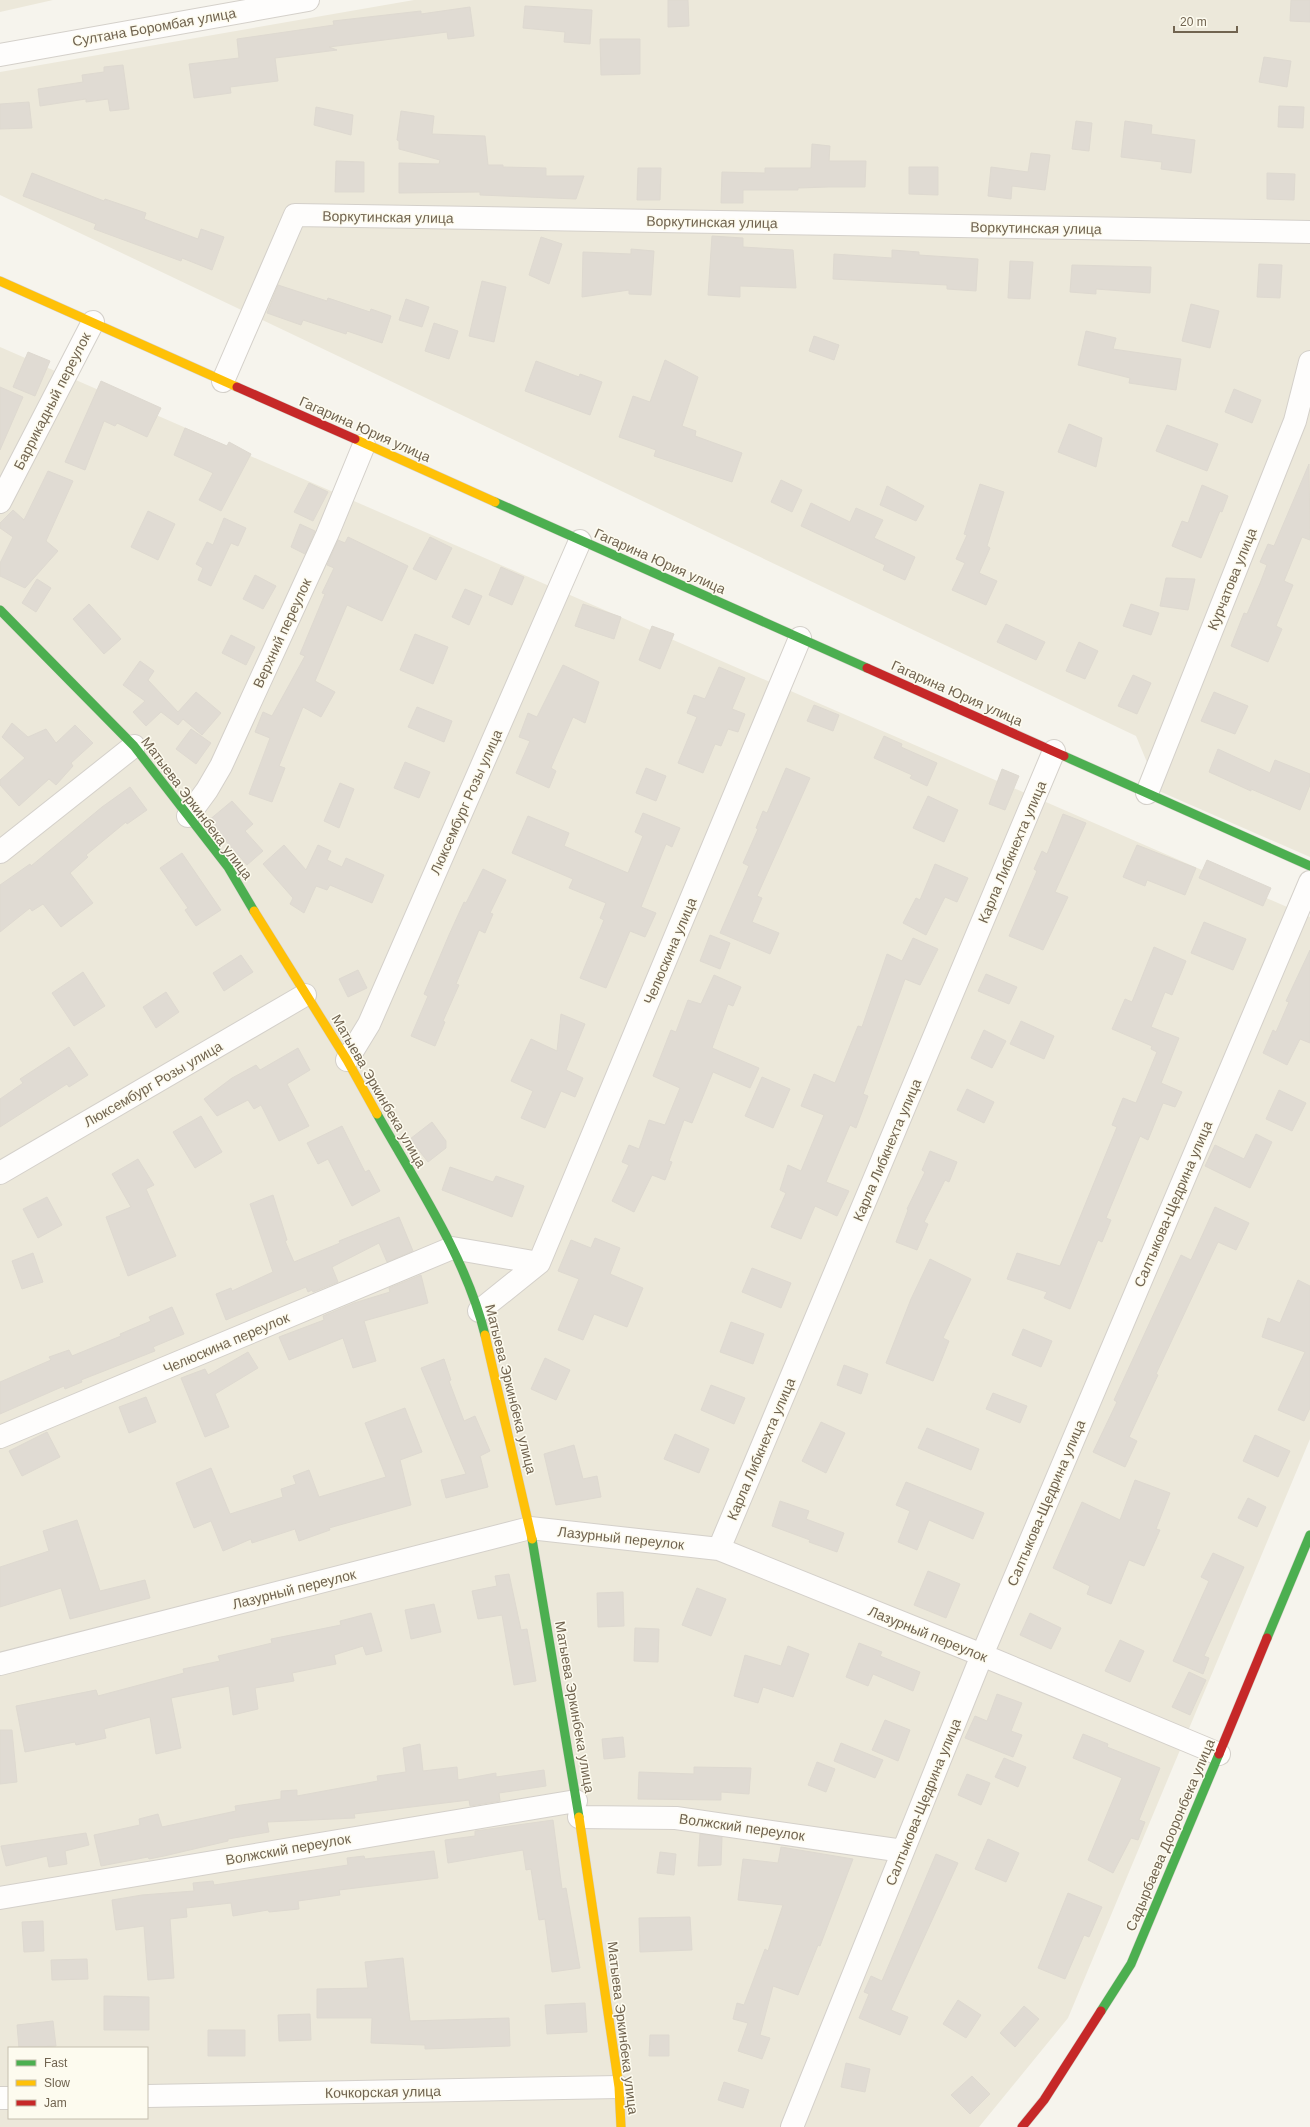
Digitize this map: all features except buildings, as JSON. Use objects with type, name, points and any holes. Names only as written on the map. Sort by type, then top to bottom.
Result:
[{"type":"main road","name":"Гагарина Юрия улица","points":[[0,281],[364,445],[1310,866]]},
{"type":"main road","name":"Матыева Эркинбека улица","points":[[0,610],[134,746],[228,867],[305,995],[347,1060],[452,1248],[479,1311],[530,1528],[578,1809],[619,2087],[621,2127]]},
{"type":"main road","name":"Садырбаева Дооронбека улица","points":[[1022,2127],[1044,2100],[1131,1964],[1310,1535]]},
{"type":"street","name":"Султана Боромбая улица","points":[[0,55],[308,0]]},
{"type":"street","name":"Воркутинская улица","points":[[223,381],[295,215],[1310,232]]},
{"type":"street","name":"Баррикадный переулок","points":[[0,502],[93,322]]},
{"type":"street","name":"Курчатова улица","points":[[1147,793],[1295,421],[1310,362]]},
{"type":"street","name":"Верхний переулок","points":[[188,816],[207,790],[221,766],[327,536],[364,445]]},
{"type":"street","name":"Люксембург Розы улица","points":[[347,1060],[369,1024],[580,541]]},
{"type":"street","name":"Челюскина улица","points":[[479,1311],[539,1263],[800,638]]},
{"type":"street","points":[[0,852],[134,746]]},
{"type":"street","name":"Карла Либкнехта улица","points":[[719,1550],[1054,751]]},
{"type":"street","name":"Салтыкова-Щедрина улица","points":[[792,2127],[982,1655],[1310,882]]},
{"type":"street","name":"Люксембург Розы улица","points":[[0,1173],[305,995]]},
{"type":"street","points":[[452,1248],[539,1263]]},
{"type":"street","name":"Челюскина переулок","points":[[0,1437],[452,1248]]},
{"type":"street","name":"Лазурный переулок","points":[[0,1664],[530,1528],[719,1550],[982,1655],[1219,1754]]},
{"type":"street","name":"Волжский переулок","points":[[0,1898],[578,1809],[676,1818],[903,1851]]},
{"type":"street","name":"Кочкорская улица","points":[[148,2096],[619,2087]]},
{"type":"shaded area","points":[[0,0],[53,0],[0,12]]},
{"type":"shaded area","points":[[414,0],[1310,0],[1310,857],[1159,791],[1136,736],[0,195],[0,72]]},
{"type":"shaded area","points":[[0,347],[1310,917],[1310,1439],[1068,2018],[979,2127],[0,2127]]},
{"type":"traffic: fast","points":[[495,502],[867,668]]},
{"type":"traffic: fast","points":[[0,610],[134,746],[228,867],[254,911]]},
{"type":"traffic: fast","points":[[1064,756],[1310,866]]},
{"type":"traffic: fast","points":[[377,1114],[453,1249],[477,1306],[485,1335]]},
{"type":"traffic: fast","points":[[1267,1638],[1310,1535]]},
{"type":"traffic: fast","points":[[532,1539],[579,1817]]},
{"type":"traffic: fast","points":[[1101,2011],[1131,1964],[1219,1754]]},
{"type":"traffic: slow","points":[[0,281],[237,387]]},
{"type":"traffic: slow","points":[[355,439],[495,502]]},
{"type":"traffic: slow","points":[[254,911],[347,1060],[377,1114]]},
{"type":"traffic: slow","points":[[485,1335],[532,1539]]},
{"type":"traffic: slow","points":[[579,1817],[619,2087],[621,2127]]},
{"type":"traffic: jam","points":[[237,387],[355,439]]},
{"type":"traffic: jam","points":[[867,668],[1064,756]]},
{"type":"traffic: jam","points":[[1219,1754],[1267,1638]]},
{"type":"traffic: jam","points":[[1022,2127],[1044,2100],[1101,2011]]}]
